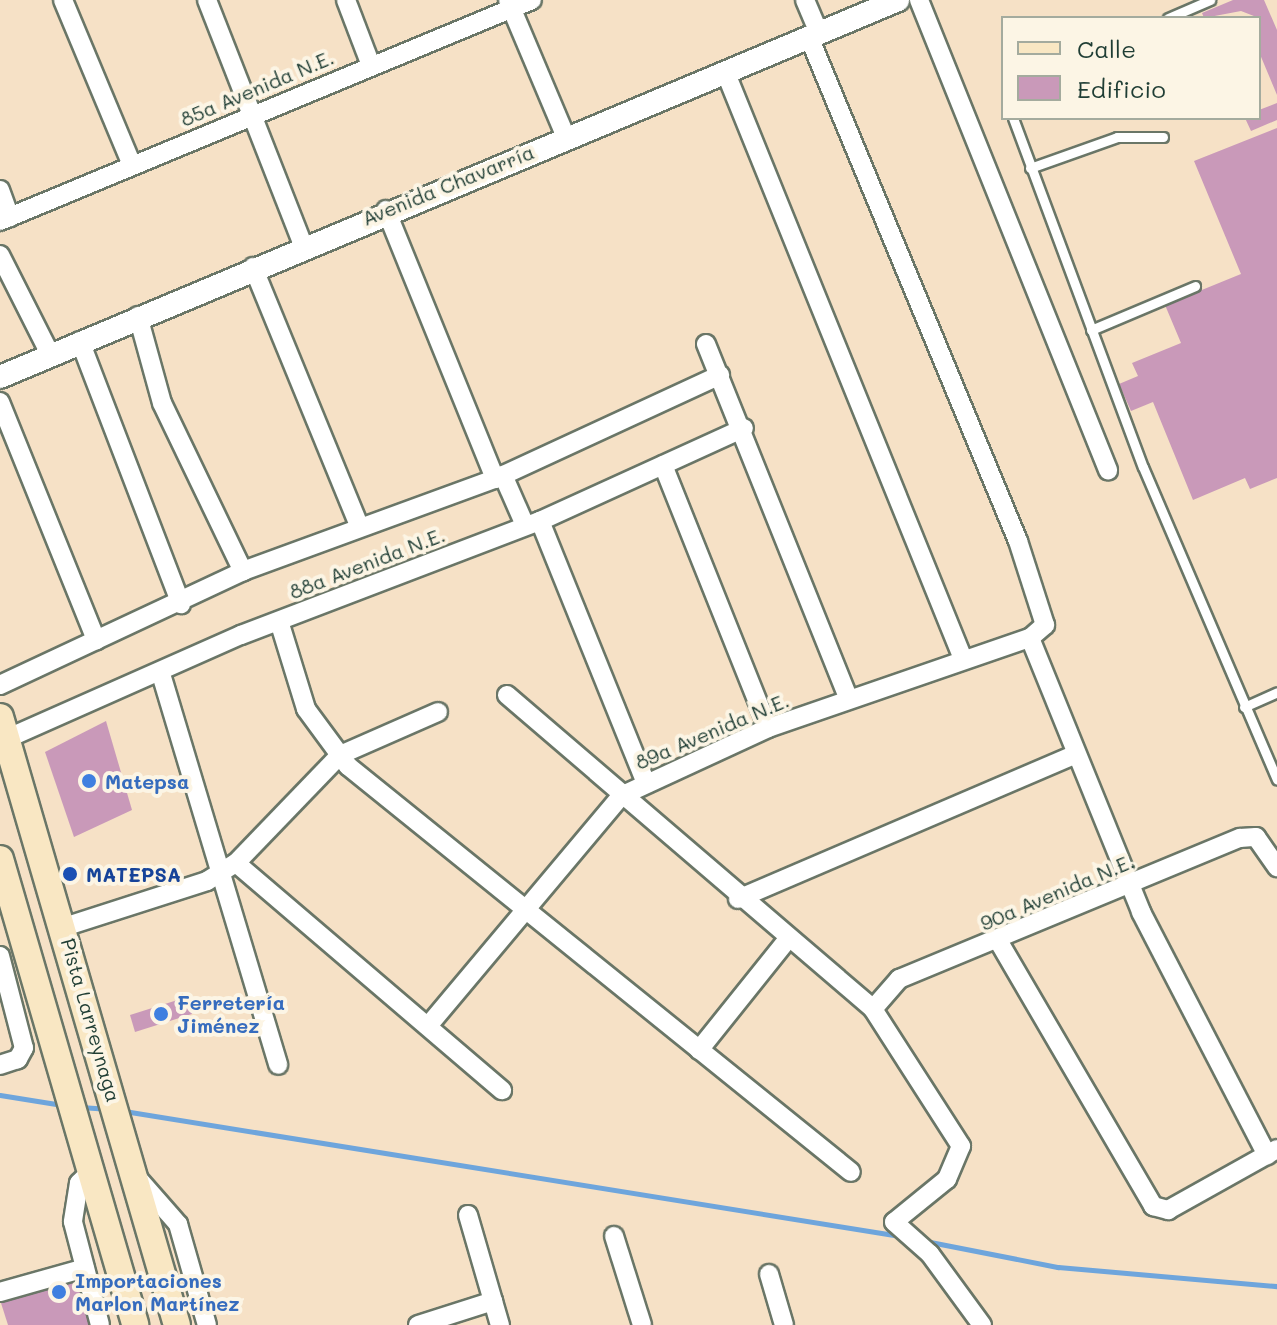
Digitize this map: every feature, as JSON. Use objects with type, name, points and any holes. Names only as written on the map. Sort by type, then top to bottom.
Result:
[{"type":"main road","name":"Pista Larreynaga","points":[[3,728],[64,927],[177,1325]]},
{"type":"main road","points":[[0,859],[50,1009],[60,1019],[89,1013]]},
{"type":"main road","points":[[14,907],[12,967],[66,1089],[135,1325]]},
{"type":"main road","points":[[91,1171],[110,1164],[130,1162]]},
{"type":"street","points":[[63,0],[132,165]]},
{"type":"street","points":[[207,0],[303,245]]},
{"type":"street","points":[[346,0],[370,63]]},
{"type":"street","name":"85a Avenida N.E.","points":[[5,219],[370,63],[510,5],[532,0]]},
{"type":"street","points":[[805,0],[814,33],[1046,614],[1030,638],[1076,754],[1130,885],[1272,1152],[1168,1210],[1142,1197],[999,942]]},
{"type":"street","name":"Avenida Chavarría","points":[[0,377],[386,210],[898,0]]},
{"type":"street","points":[[919,0],[1108,470]]},
{"type":"street","points":[[510,5],[566,137]]},
{"type":"street","points":[[725,71],[963,659]]},
{"type":"street","points":[[0,190],[5,219]]},
{"type":"street","points":[[386,210],[499,477],[532,523],[645,781]]},
{"type":"street","points":[[0,255],[50,354]]},
{"type":"street","points":[[253,267],[359,526]]},
{"type":"street","points":[[138,316],[162,403],[243,571]]},
{"type":"street","points":[[80,341],[181,604]]},
{"type":"street","points":[[706,344],[744,428],[849,699]]},
{"type":"street","name":"88a Avenida N.E.","points":[[0,685],[181,604],[243,571],[499,477],[720,375]]},
{"type":"street","points":[[0,402],[96,640]]},
{"type":"street","name":"88a Avenida N.E.","points":[[3,728],[161,674],[279,621],[532,523],[744,428]]},
{"type":"street","points":[[663,465],[768,728]]},
{"type":"street","points":[[279,621],[306,709],[340,755],[522,909],[851,1172]]},
{"type":"street","name":"89a Avenida N.E.","points":[[428,1026],[522,909],[621,796],[645,781],[768,728],[1030,638]]},
{"type":"street","points":[[161,674],[229,868],[278,1065]]},
{"type":"street","points":[[507,695],[738,899],[873,1009],[961,1146],[947,1179],[894,1222],[930,1254],[976,1324]]},
{"type":"street","points":[[64,927],[229,868],[340,755],[438,712]]},
{"type":"street","points":[[738,899],[1076,754]]},
{"type":"street","name":"90a Avenida N.E.","points":[[873,1009],[899,979],[999,942],[1240,838],[1256,837],[1277,867]]},
{"type":"street","points":[[229,868],[428,1026],[502,1090]]},
{"type":"street","points":[[699,1050],[787,940]]},
{"type":"street","points":[[0,1065],[18,1059],[24,1048],[12,967]]},
{"type":"street","points":[[130,1162],[178,1224],[207,1325]]},
{"type":"street","points":[[91,1171],[73,1202],[85,1268],[100,1325]]},
{"type":"street","points":[[468,1215],[500,1325]]},
{"type":"street","points":[[614,1236],[642,1325]]},
{"type":"street","points":[[0,1292],[85,1268]]},
{"type":"street","points":[[769,1274],[784,1325]]},
{"type":"street","points":[[418,1325],[493,1301]]},
{"type":"lane","points":[[1173,16],[1210,0]]},
{"type":"lane","points":[[1014,120],[1091,330],[1244,707],[1277,779]]},
{"type":"lane","points":[[1030,168],[1117,137],[1163,137]]},
{"type":"lane","points":[[1091,330],[1195,286]]},
{"type":"lane","points":[[1244,707],[1277,692]]},
{"type":"building","points":[[1233,0],[1264,0],[1277,30],[1277,95],[1261,57],[1261,16],[1241,11],[1215,16],[1203,16],[1202,13]]},
{"type":"building","points":[[1277,103],[1277,120],[1251,131],[1246,120],[1261,120],[1261,109]]},
{"type":"building","points":[[1277,128],[1277,478],[1250,489],[1245,478],[1193,500],[1153,402],[1131,411],[1119,384],[1138,376],[1132,363],[1181,343],[1165,305],[1241,274],[1194,161]]},
{"type":"building","name":"Matepsa","points":[[106,721],[132,810],[74,837],[45,752]]},
{"type":"building","name":"Ferretería Jiménez","points":[[187,997],[192,1014],[135,1032],[130,1015]]},
{"type":"building","name":"Importaciones Marlon Martínez","points":[[76,1280],[90,1325],[8,1325],[1,1303]]},
{"type":"waterway","points":[[0,1095],[62,1105]]},
{"type":"waterway","points":[[80,1107],[106,1109]]},
{"type":"waterway","points":[[124,1111],[900,1236]]},
{"type":"waterway","points":[[925,1241],[1058,1267],[1277,1286]]},
{"type":"place","name":"Matepsa","points":[[89,781]]},
{"type":"place","name":"MATEPSA","points":[[70,874]]},
{"type":"place","name":"Ferretería Jiménez","points":[[161,1014]]},
{"type":"place","name":"Importaciones Marlon Martínez","points":[[59,1292]]}]
